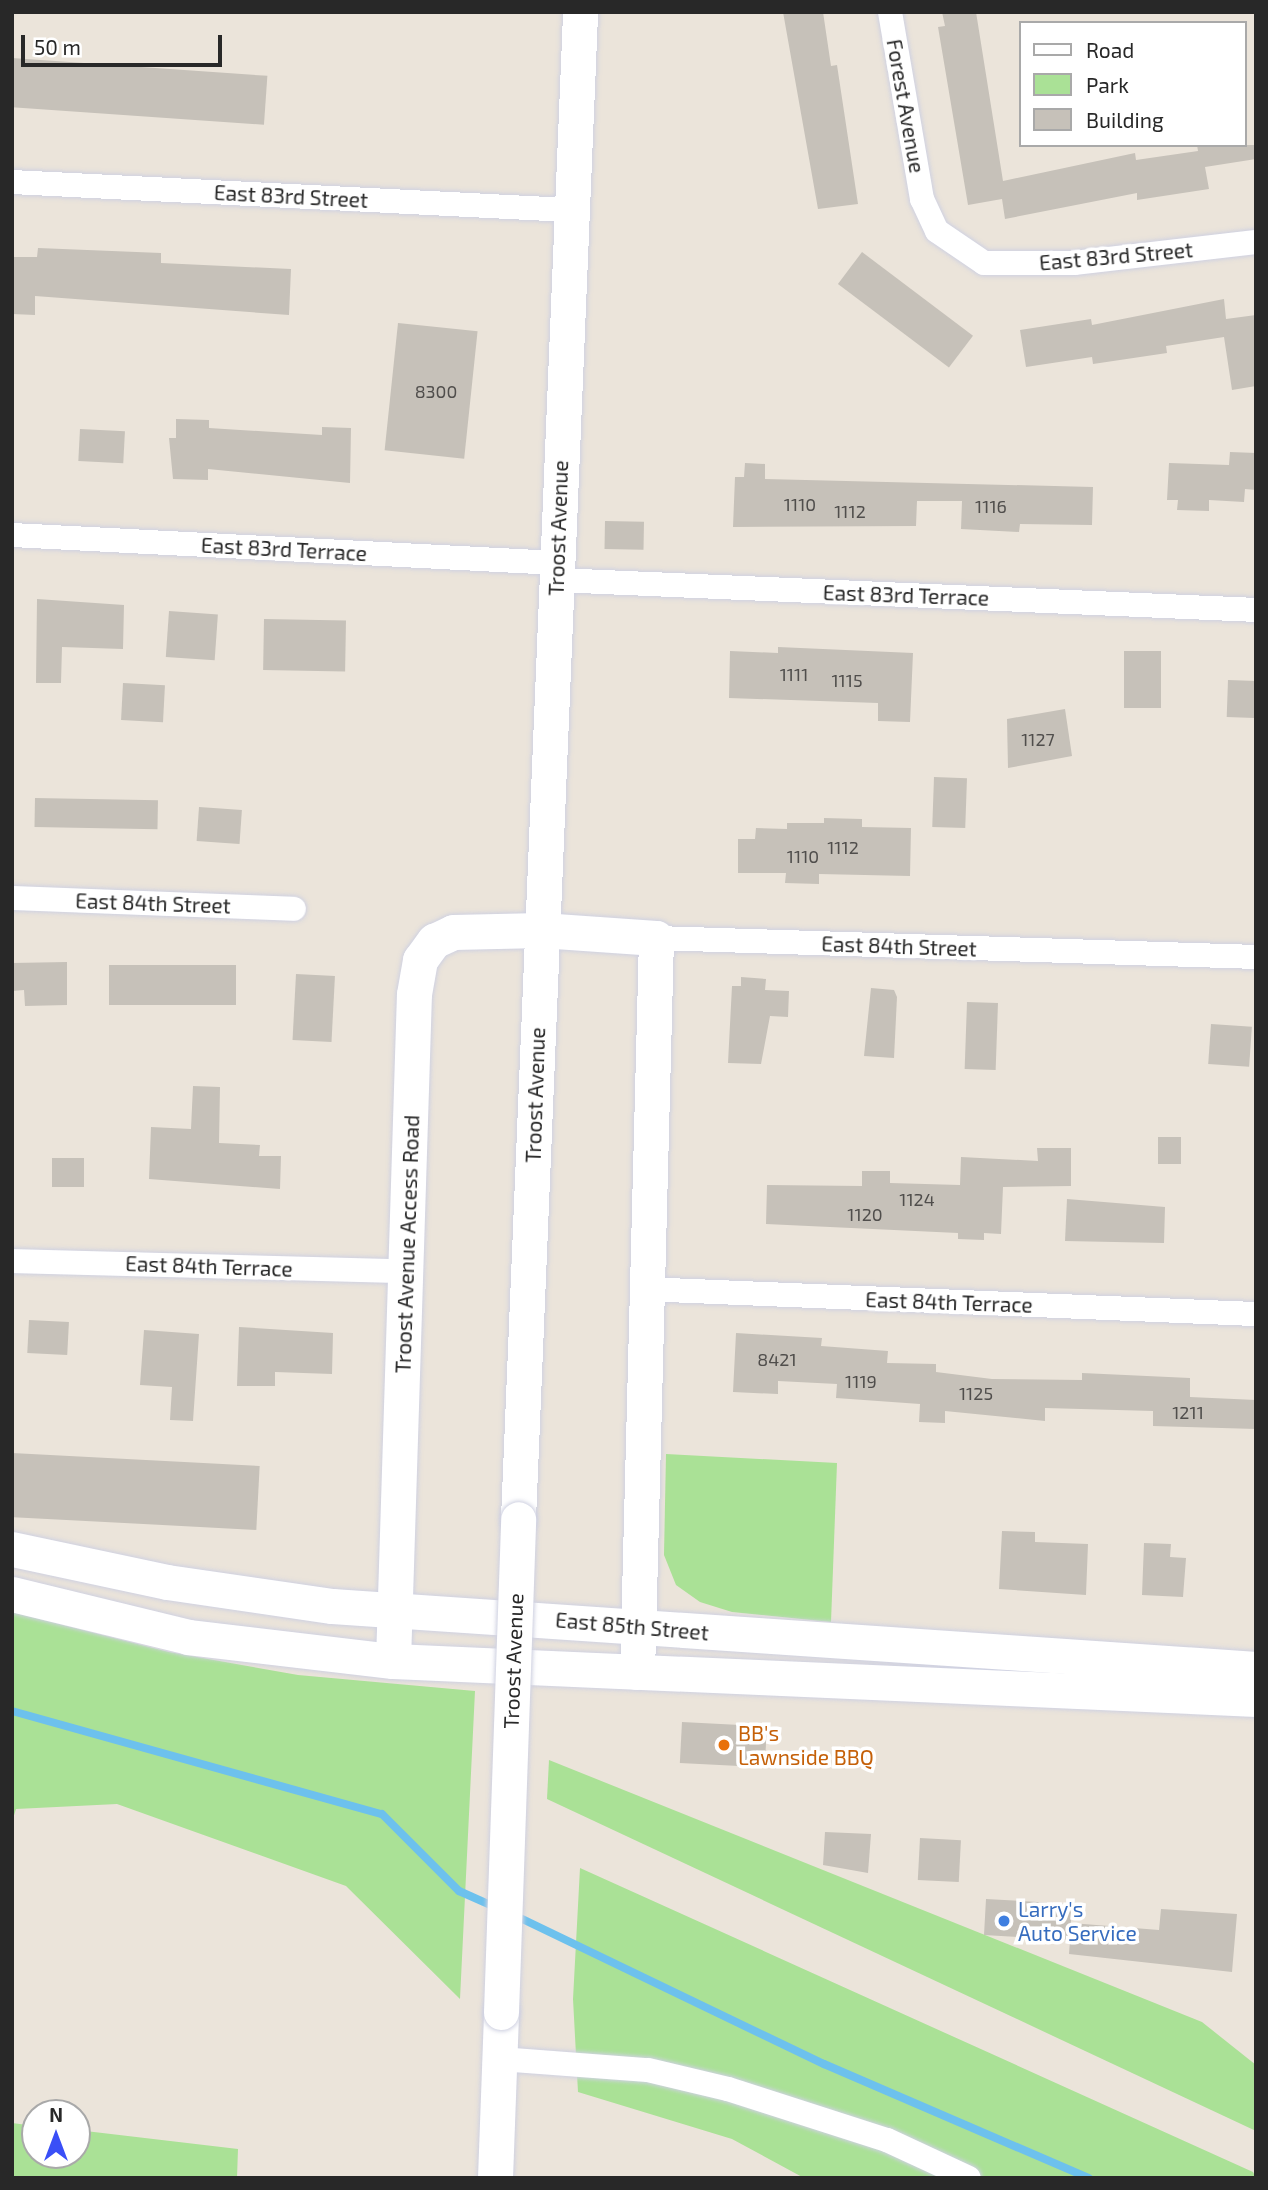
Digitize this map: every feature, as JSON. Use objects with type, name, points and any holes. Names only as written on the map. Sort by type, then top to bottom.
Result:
[{"type":"main road","name":"Troost Avenue","points":[[495,2178],[569,211],[580,12]]},
{"type":"main road","name":"East 84th Street","points":[[541,930],[656,938]]},
{"type":"main road","name":"Troost Avenue Access Road","points":[[393,1661],[397,1611],[414,994],[420,960],[434,941],[453,932],[541,930]]},
{"type":"main road","points":[[637,1672],[643,1289],[656,938]]},
{"type":"main road","name":"East 85th Street","points":[[12,1549],[167,1583],[397,1611],[639,1624],[1256,1669]]},
{"type":"main road","name":"East 85th Street","points":[[12,1594],[188,1637],[393,1661],[1256,1699]]},
{"type":"street","name":"Forest Avenue","points":[[890,12],[922,199]]},
{"type":"street","name":"East 83rd Street","points":[[12,182],[569,211]]},
{"type":"street","name":"East 83rd Street","points":[[922,199],[937,231],[984,263],[1074,263],[1256,242]]},
{"type":"street","name":"East 83rd Terrace","points":[[12,535],[556,571],[1256,610]]},
{"type":"street","name":"East 84th Street","points":[[12,898],[294,909]]},
{"type":"street","name":"East 84th Street","points":[[656,938],[1256,957]]},
{"type":"street","name":"East 84th Terrace","points":[[12,1261],[406,1271]]},
{"type":"street","name":"East 84th Terrace","points":[[643,1289],[1256,1314]]},
{"type":"street","points":[[500,2059],[648,2070],[728,2089],[876,2136],[969,2178]]},
{"type":"green space","points":[[666,1454],[837,1463],[831,1622],[732,1612],[700,1602],[676,1585],[664,1555]]},
{"type":"green space","points":[[12,1612],[169,1652],[298,1675],[475,1691],[460,1999],[346,1886],[117,1804],[16,1809],[12,1822]]},
{"type":"green space","points":[[549,1760],[1202,2022],[1256,2065],[1256,2131],[547,1799]]},
{"type":"green space","points":[[580,1868],[1253,2172],[1256,2178],[804,2178],[732,2139],[578,2092],[573,1999]]},
{"type":"green space","points":[[12,2123],[21,2124],[21,2169],[91,2169],[91,2132],[238,2149],[237,2178],[12,2178]]},
{"type":"building","points":[[783,12],[823,12],[831,66],[837,65],[858,204],[818,209]]},
{"type":"building","points":[[942,12],[976,12],[1003,181],[1135,153],[1136,160],[1198,151],[1197,147],[1256,145],[1256,159],[1205,167],[1209,189],[1137,200],[1137,193],[1005,219],[1002,199],[968,205],[938,27],[945,26]]},
{"type":"building","points":[[12,58],[267,76],[264,125],[12,107]]},
{"type":"building","points":[[38,248],[161,253],[161,263],[291,269],[289,315],[35,296],[35,315],[12,314],[12,257],[37,257]]},
{"type":"building","points":[[862,252],[973,336],[949,368],[838,284]]},
{"type":"building","points":[[1224,299],[1226,319],[1256,315],[1256,386],[1232,390],[1224,337],[1166,346],[1167,353],[1093,364],[1092,357],[1026,367],[1020,330],[1091,319],[1092,325]]},
{"type":"building","points":[[398,323],[478,331],[464,459],[385,450]]},
{"type":"building","points":[[176,419],[209,420],[209,428],[322,435],[322,427],[351,428],[350,483],[208,469],[208,480],[173,479],[169,438],[176,438]]},
{"type":"building","points":[[80,429],[125,431],[123,463],[78,461]]},
{"type":"building","points":[[1230,452],[1256,453],[1256,490],[1245,489],[1244,502],[1209,500],[1209,511],[1177,510],[1178,500],[1167,500],[1169,463],[1229,465]]},
{"type":"building","points":[[745,463],[765,464],[765,479],[1093,487],[1092,525],[1020,524],[1019,532],[961,529],[962,501],[917,501],[916,526],[733,527],[735,477],[744,477]]},
{"type":"building","points":[[605,521],[644,522],[644,550],[605,549]]},
{"type":"building","points":[[37,599],[124,605],[123,649],[62,647],[61,683],[36,683]]},
{"type":"building","points":[[169,611],[218,614],[215,660],[166,657]]},
{"type":"building","points":[[264,619],[346,620],[345,671],[263,670]]},
{"type":"building","points":[[778,647],[913,653],[910,722],[878,721],[878,703],[729,698],[730,651],[778,653]]},
{"type":"building","points":[[1124,651],[1161,651],[1161,708],[1124,708]]},
{"type":"building","points":[[1228,680],[1256,681],[1255,718],[1227,717]]},
{"type":"building","points":[[123,683],[165,685],[163,722],[121,720]]},
{"type":"building","points":[[1065,709],[1072,756],[1008,768],[1007,719]]},
{"type":"building","points":[[934,777],[967,778],[965,828],[932,827]]},
{"type":"building","points":[[35,798],[158,800],[157,829],[34,827]]},
{"type":"building","points":[[199,807],[242,810],[240,844],[197,841]]},
{"type":"building","points":[[824,818],[862,819],[862,827],[911,828],[910,876],[819,874],[819,884],[785,883],[786,873],[738,873],[738,839],[755,839],[756,828],[787,829],[787,823],[824,823]]},
{"type":"building","points":[[67,962],[67,1005],[25,1006],[24,990],[12,991],[12,963]]},
{"type":"building","points":[[109,965],[236,965],[236,1005],[109,1005]]},
{"type":"building","points":[[296,974],[335,976],[331,1042],[293,1040]]},
{"type":"building","points":[[741,977],[766,979],[765,990],[789,991],[788,1017],[770,1016],[761,1064],[728,1063],[732,986],[741,986]]},
{"type":"building","points":[[871,988],[894,990],[897,997],[894,1058],[864,1056]]},
{"type":"building","points":[[967,1002],[998,1003],[996,1070],[965,1069]]},
{"type":"building","points":[[1211,1024],[1252,1027],[1249,1067],[1208,1064]]},
{"type":"building","points":[[193,1086],[220,1087],[219,1143],[260,1145],[259,1156],[281,1156],[280,1189],[149,1179],[151,1127],[191,1129]]},
{"type":"building","points":[[1158,1137],[1181,1137],[1181,1164],[1158,1164]]},
{"type":"building","points":[[1037,1148],[1071,1148],[1071,1186],[1003,1187],[1001,1234],[984,1233],[984,1240],[958,1239],[958,1233],[766,1224],[767,1185],[862,1186],[862,1171],[890,1171],[890,1183],[960,1185],[961,1157],[1038,1161]]},
{"type":"building","points":[[52,1158],[84,1158],[84,1187],[52,1187]]},
{"type":"building","points":[[1067,1199],[1165,1207],[1164,1243],[1065,1241]]},
{"type":"building","points":[[29,1320],[69,1322],[67,1355],[27,1353]]},
{"type":"building","points":[[239,1327],[333,1333],[332,1374],[275,1372],[275,1386],[237,1386]]},
{"type":"building","points":[[144,1330],[199,1334],[193,1421],[170,1420],[172,1387],[140,1385]]},
{"type":"building","points":[[736,1333],[822,1338],[821,1346],[888,1351],[887,1363],[936,1364],[936,1372],[992,1379],[1082,1380],[1082,1373],[1190,1378],[1190,1397],[1256,1400],[1256,1429],[1153,1426],[1153,1411],[1045,1408],[1045,1421],[945,1411],[945,1423],[919,1422],[920,1404],[836,1398],[837,1384],[778,1381],[778,1394],[733,1392]]},
{"type":"building","points":[[12,1453],[260,1466],[256,1530],[12,1517]]},
{"type":"building","points":[[1002,1531],[1035,1532],[1035,1542],[1088,1544],[1086,1595],[999,1589]]},
{"type":"building","points":[[1144,1543],[1171,1544],[1170,1557],[1186,1558],[1183,1597],[1142,1595]]},
{"type":"building","name":"BB's Lawnside BBQ","points":[[682,1722],[767,1726],[765,1767],[680,1763]]},
{"type":"building","points":[[825,1832],[871,1834],[868,1873],[823,1865]]},
{"type":"building","points":[[920,1838],[961,1840],[959,1882],[918,1880]]},
{"type":"building","points":[[986,1899],[1072,1904],[1070,1936],[1071,1923],[1159,1930],[1161,1909],[1237,1914],[1232,1972],[1069,1954],[1070,1940],[984,1935]]},
{"type":"waterway","points":[[12,1711],[382,1814],[459,1891],[495,1907]]},
{"type":"waterway","points":[[514,1915],[824,2064],[1089,2178]]},
{"type":"place","name":"BB's Lawnside BBQ","points":[[724,1745]]},
{"type":"place","name":"Larry's Auto Service","points":[[1004,1921]]}]
